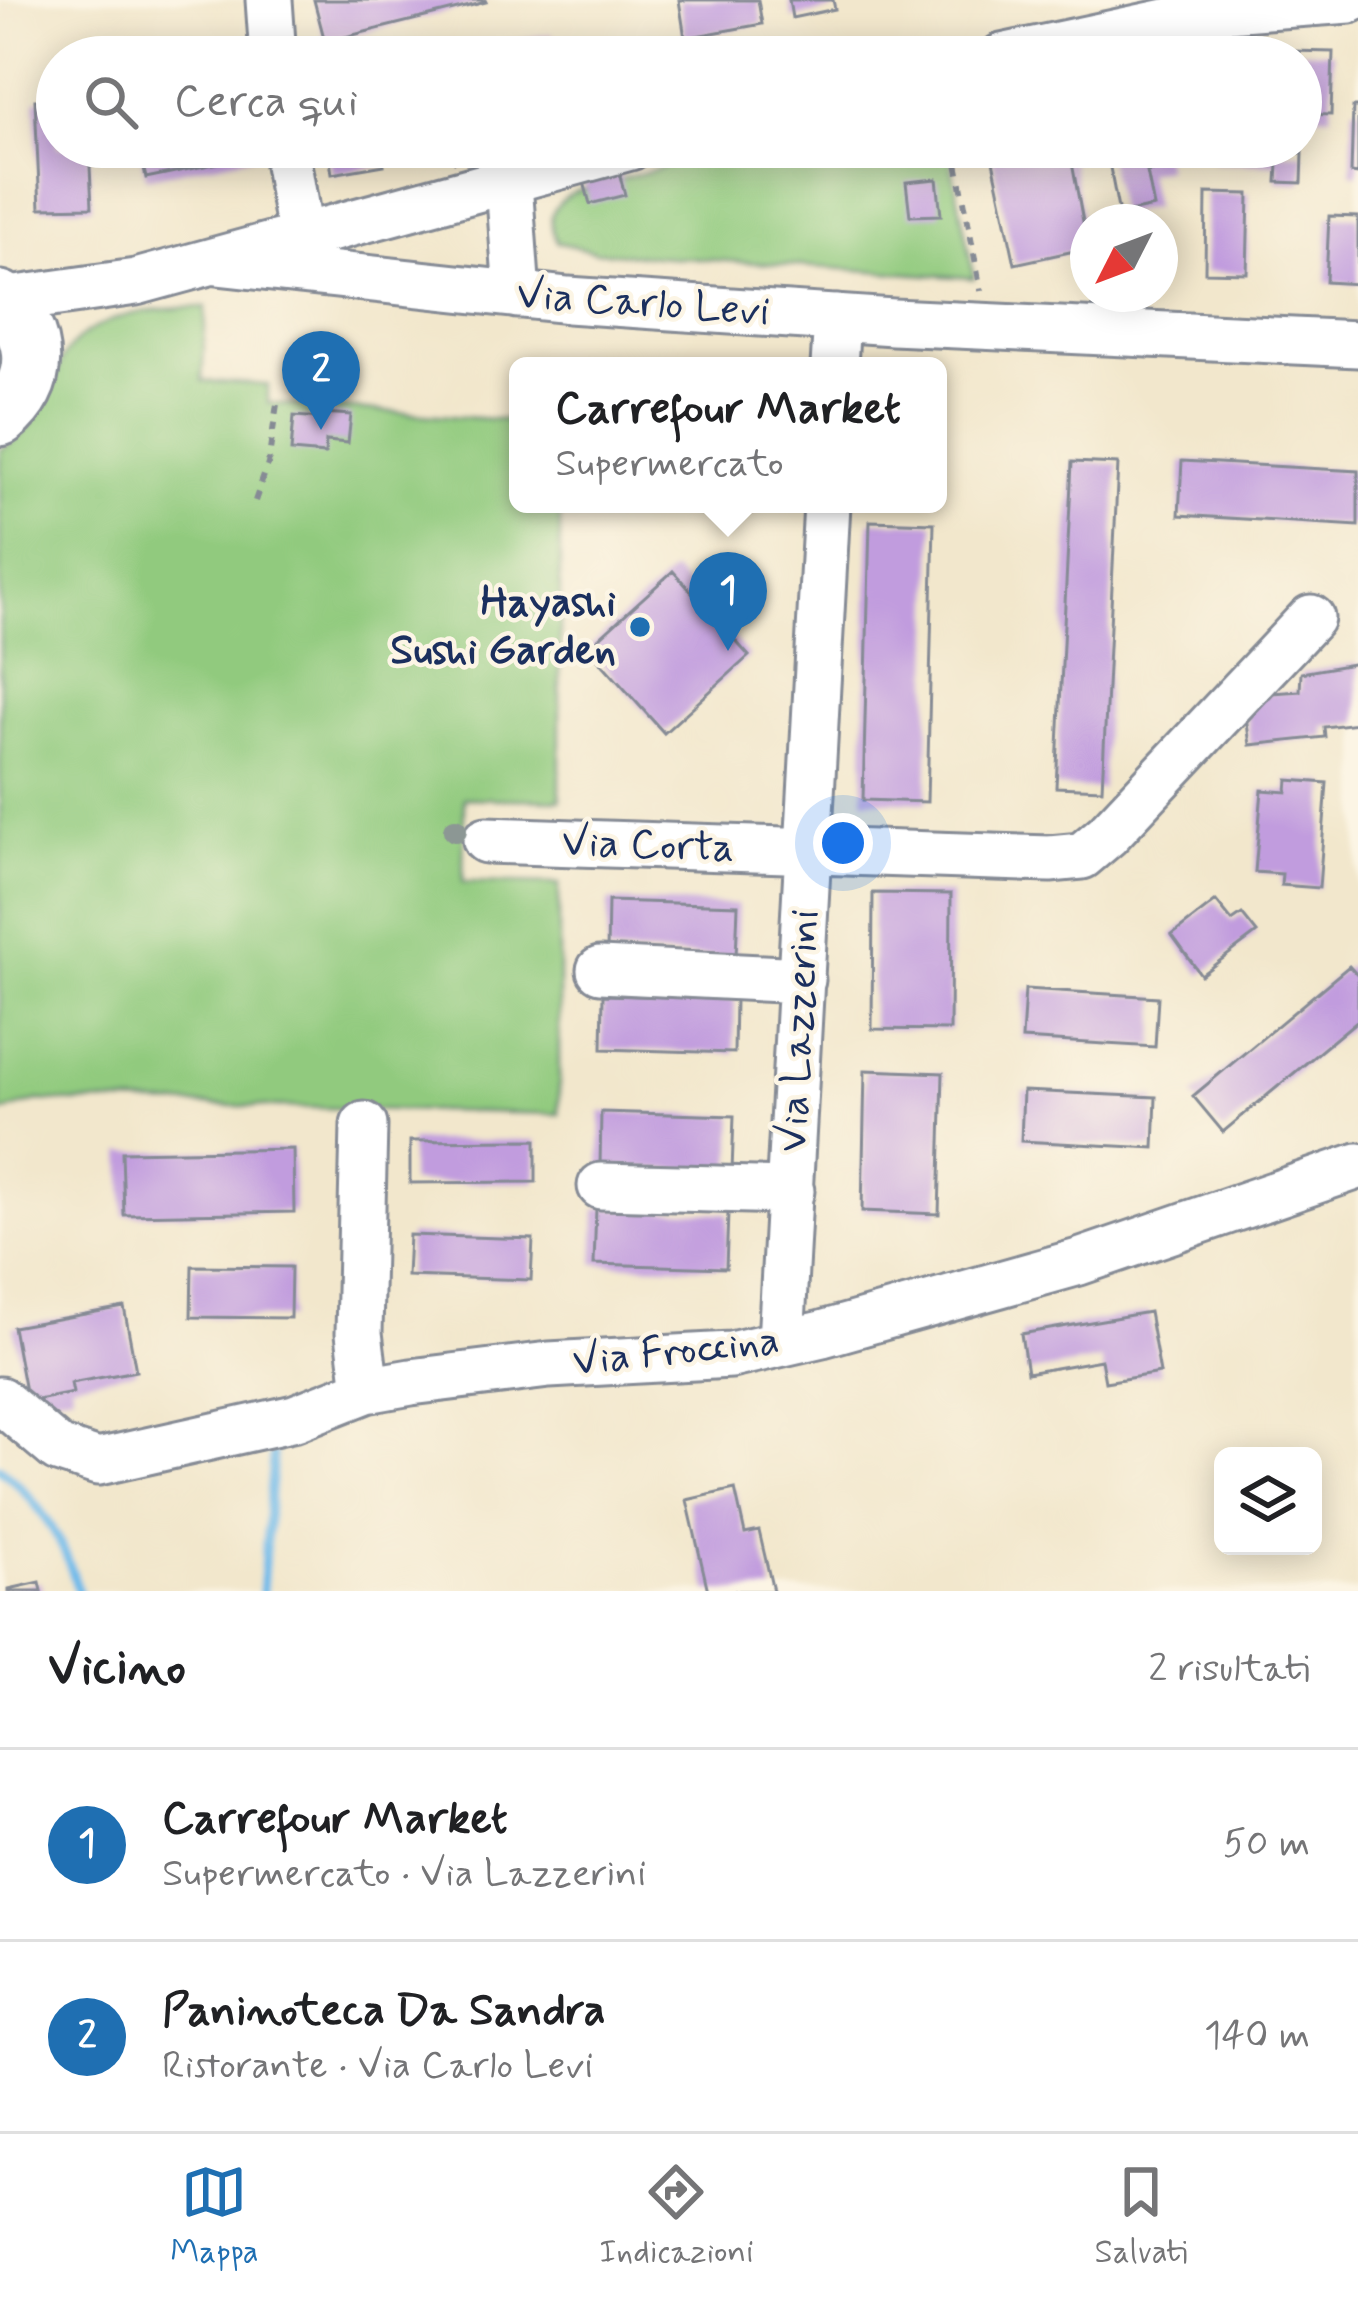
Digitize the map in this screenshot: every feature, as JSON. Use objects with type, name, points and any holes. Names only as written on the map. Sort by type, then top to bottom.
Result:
[{"type":"main road","points":[[0,417],[26,389],[32,370],[27,331],[1,300]]},
{"type":"street","points":[[269,0],[272,36]]},
{"type":"street","points":[[1093,36],[1227,5],[1350,0]]},
{"type":"street","points":[[289,168],[302,239]]},
{"type":"street","points":[[1,300],[136,283],[559,168]]},
{"type":"street","points":[[509,183],[517,295]]},
{"type":"street","name":"Via Carlo Levi","points":[[217,262],[517,295],[837,318],[1358,344]]},
{"type":"street","points":[[32,370],[54,333],[136,283]]},
{"type":"street","points":[[835,357],[837,318]]},
{"type":"street","name":"Via Lazzerini","points":[[781,1342],[827,513]]},
{"type":"street","name":"Via Corta","points":[[486,840],[1050,859],[1082,856],[1311,618]]},
{"type":"street","points":[[601,970],[802,980]]},
{"type":"street","points":[[364,1125],[359,1333],[366,1390]]},
{"type":"street","name":"Via Froccina","points":[[0,1400],[58,1449],[98,1462],[295,1418],[366,1390],[549,1365],[731,1354],[1079,1262],[1358,1166]]},
{"type":"street","points":[[601,1186],[791,1191]]},
{"type":"path","points":[[958,168],[988,327]]},
{"type":"path","points":[[255,501],[268,464],[277,404]]},
{"type":"green space","points":[[661,168],[952,168],[974,278],[597,252],[557,242],[553,212],[575,192]]},
{"type":"green space","points":[[206,307],[202,381],[268,385],[268,403],[509,420],[509,513],[560,513],[560,800],[464,798],[463,882],[559,884],[559,1114],[37,1101],[0,1113],[0,450],[32,423],[73,344],[106,322],[167,309]]},
{"type":"building","points":[[314,0],[486,2],[349,36],[323,36]]},
{"type":"building","points":[[679,0],[758,0],[762,24],[685,36]]},
{"type":"building","points":[[789,0],[833,0],[835,9],[792,18]]},
{"type":"building","points":[[1322,52],[1333,52],[1331,115],[1322,115]]},
{"type":"building","points":[[1353,107],[1358,107],[1358,174],[1351,173]]},
{"type":"building","points":[[38,168],[90,168],[92,207],[40,208]]},
{"type":"building","points":[[144,168],[195,168],[146,178]]},
{"type":"building","points":[[331,168],[367,168],[332,174]]},
{"type":"building","points":[[994,168],[1073,168],[1080,204],[1070,204],[1070,252],[1015,264]]},
{"type":"building","points":[[1110,168],[1166,168],[1147,172],[1153,204],[1117,204]]},
{"type":"building","points":[[1278,168],[1302,168],[1302,183],[1277,182]]},
{"type":"building","points":[[619,172],[625,195],[590,204],[584,182]]},
{"type":"building","points":[[937,179],[941,215],[910,216],[906,182]]},
{"type":"building","points":[[1206,193],[1249,194],[1247,273],[1205,272]]},
{"type":"building","points":[[1329,216],[1358,217],[1358,284],[1326,282]]},
{"type":"building","points":[[322,413],[351,415],[348,443],[326,441],[325,454],[291,451],[294,416],[322,418]]},
{"type":"building","points":[[1182,461],[1358,471],[1358,526],[1179,515]]},
{"type":"building","points":[[1072,462],[1118,464],[1102,789],[1056,787]]},
{"type":"building","points":[[870,521],[934,523],[927,802],[863,800]]},
{"type":"building","points":[[673,571],[749,656],[664,733],[588,648]]},
{"type":"building","points":[[1358,663],[1358,723],[1324,727],[1325,737],[1250,745],[1243,695],[1300,691],[1301,673]]},
{"type":"building","points":[[1288,780],[1327,783],[1319,888],[1281,885],[1282,874],[1255,872],[1262,790],[1287,792]]},
{"type":"building","points":[[873,893],[951,894],[950,1030],[872,1029]]},
{"type":"building","points":[[608,901],[738,905],[736,957],[607,953]]},
{"type":"building","points":[[1216,901],[1232,921],[1242,914],[1257,933],[1201,975],[1172,935]]},
{"type":"building","points":[[1349,966],[1358,976],[1358,1020],[1223,1132],[1193,1096]]},
{"type":"building","points":[[1025,989],[1158,997],[1155,1047],[1022,1039]]},
{"type":"building","points":[[603,995],[735,999],[734,1053],[602,1049]]},
{"type":"building","points":[[865,1070],[943,1073],[939,1214],[862,1211]]},
{"type":"building","points":[[1023,1091],[1156,1097],[1154,1148],[1021,1141]]},
{"type":"building","points":[[601,1112],[734,1116],[732,1171],[600,1167]]},
{"type":"building","points":[[536,1140],[536,1182],[410,1183],[410,1141]]},
{"type":"building","points":[[293,1149],[294,1212],[124,1215],[122,1152]]},
{"type":"building","points":[[596,1208],[728,1213],[726,1268],[594,1264]]},
{"type":"building","points":[[409,1235],[533,1239],[531,1280],[407,1276]]},
{"type":"building","points":[[192,1266],[291,1267],[290,1318],[191,1317]]},
{"type":"building","points":[[124,1307],[136,1371],[71,1383],[73,1393],[27,1402],[13,1327]]},
{"type":"building","points":[[1149,1312],[1160,1373],[1105,1382],[1101,1360],[1027,1373],[1021,1334]]},
{"type":"building","points":[[735,1489],[745,1534],[759,1531],[773,1591],[708,1591],[687,1500]]},
{"type":"building","points":[[40,1582],[42,1591],[9,1591],[9,1589]]},
{"type":"waterway","points":[[262,1591],[273,1456]]},
{"type":"waterway","points":[[0,1468],[49,1524],[78,1591]]},
{"type":"place","name":"Paninoteca Da Sandra","points":[[321,430]]},
{"type":"place","name":"Hayashi Sushi Garden","points":[[640,627]]},
{"type":"place","name":"Carrefour Market","points":[[728,651]]}]
